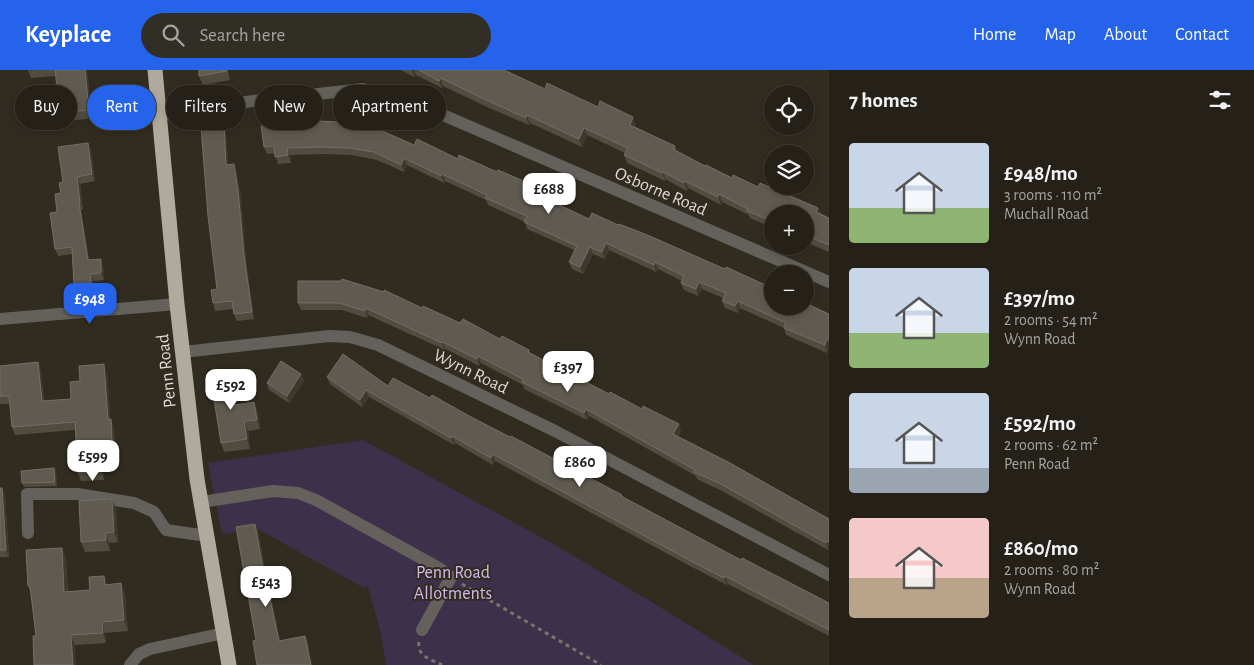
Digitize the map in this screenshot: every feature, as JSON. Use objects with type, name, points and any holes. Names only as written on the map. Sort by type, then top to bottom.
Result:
[{"type":"highway","name":"Penn Road","points":[[155,70],[177,304],[197,479],[229,665]]},
{"type":"street","name":"Osborne Road","points":[[160,115],[236,103],[363,89],[406,99],[829,282]]},
{"type":"street","points":[[0,319],[177,304]]},
{"type":"street","name":"Wynn Road","points":[[183,352],[329,336],[350,337],[378,345],[555,432],[829,575]]},
{"type":"street","points":[[201,502],[273,491],[298,493],[316,500],[439,568],[451,577],[422,630]]},
{"type":"street","points":[[28,532],[27,494],[77,494],[134,503],[154,512],[166,530],[207,536]]},
{"type":"street","points":[[130,665],[139,654],[150,649],[224,633]]},
{"type":"path","points":[[451,577],[601,665]]},
{"type":"path","points":[[422,630],[418,646],[421,655],[442,665]]},
{"type":"green space","name":"Penn Road Allotments","points":[[363,440],[553,544],[754,665],[386,665],[381,634],[368,587],[364,588],[256,528],[222,534],[208,463]]},
{"type":"building","points":[[55,70],[85,70],[87,110],[77,111],[77,85],[57,85]]},
{"type":"building","points":[[199,70],[227,70],[227,71],[199,76]]},
{"type":"building","points":[[419,70],[504,70],[545,89],[547,83],[598,107],[600,101],[633,117],[630,125],[675,146],[673,149],[705,166],[732,178],[733,175],[758,187],[760,183],[764,185],[764,195],[788,195],[811,205],[764,205],[764,218],[747,211],[748,209],[719,194],[718,197],[624,155],[628,148],[584,128],[579,139],[527,115],[526,118],[441,78],[439,81]]},
{"type":"building","points":[[323,121],[333,122],[333,130],[380,130],[414,145],[417,139],[458,159],[459,155],[535,186],[532,192],[589,219],[592,213],[764,284],[764,313],[738,301],[735,306],[722,301],[726,293],[699,282],[696,289],[681,283],[684,276],[655,262],[654,265],[606,243],[602,252],[590,247],[580,267],[569,262],[577,246],[524,222],[527,216],[485,198],[487,195],[404,158],[401,165],[374,152],[349,148],[322,147],[287,148],[288,155],[275,157],[274,146],[264,147],[262,130],[323,130]]},
{"type":"building","points":[[201,130],[224,130],[226,165],[234,164],[238,190],[252,312],[234,314],[232,301],[213,303],[211,290],[217,289],[208,216]]},
{"type":"building","points":[[88,143],[92,174],[77,177],[79,203],[88,260],[101,259],[101,273],[91,274],[91,285],[74,286],[72,247],[55,249],[50,213],[57,212],[55,194],[61,193],[59,183],[63,182],[58,147]]},
{"type":"building","points":[[814,206],[818,208],[816,212],[829,218],[829,245],[814,239]]},
{"type":"building","points":[[342,279],[384,292],[384,290],[460,323],[463,319],[500,339],[502,336],[529,350],[528,352],[609,394],[610,392],[642,409],[643,406],[679,424],[673,434],[730,463],[829,519],[829,542],[827,541],[826,543],[719,483],[694,472],[695,470],[586,409],[584,413],[522,382],[523,379],[478,356],[477,359],[366,308],[365,311],[339,303],[298,303],[298,281],[341,281]]},
{"type":"building","points":[[814,307],[829,314],[829,340],[827,339],[825,345],[784,328],[786,323],[769,315],[814,315]]},
{"type":"building","points":[[343,354],[388,386],[393,378],[430,398],[432,395],[741,560],[742,558],[829,603],[829,630],[725,576],[724,578],[689,560],[493,454],[491,458],[452,436],[451,438],[366,390],[360,400],[327,377]]},
{"type":"building","points":[[281,361],[301,374],[287,396],[267,383]]},
{"type":"building","points":[[38,362],[42,401],[71,399],[70,382],[80,381],[79,366],[104,364],[108,419],[111,419],[113,459],[100,460],[101,472],[78,473],[75,422],[12,427],[9,396],[0,396],[0,366]]},
{"type":"building","points":[[230,372],[235,405],[254,402],[257,420],[244,421],[247,439],[221,443],[213,393],[216,393],[214,375]]},
{"type":"building","points":[[54,468],[55,482],[22,483],[21,471]]},
{"type":"building","points":[[0,488],[2,488],[6,550],[0,550]]},
{"type":"building","points":[[112,499],[114,532],[105,533],[106,540],[81,542],[79,501]]},
{"type":"building","points":[[255,524],[263,569],[270,568],[274,589],[268,589],[279,641],[305,636],[311,665],[257,665],[253,641],[256,640],[236,527]]},
{"type":"building","points":[[62,548],[64,592],[90,590],[89,577],[104,576],[105,585],[121,583],[124,620],[102,622],[103,633],[71,635],[73,665],[34,665],[33,636],[36,636],[30,586],[28,586],[26,550]]}]
